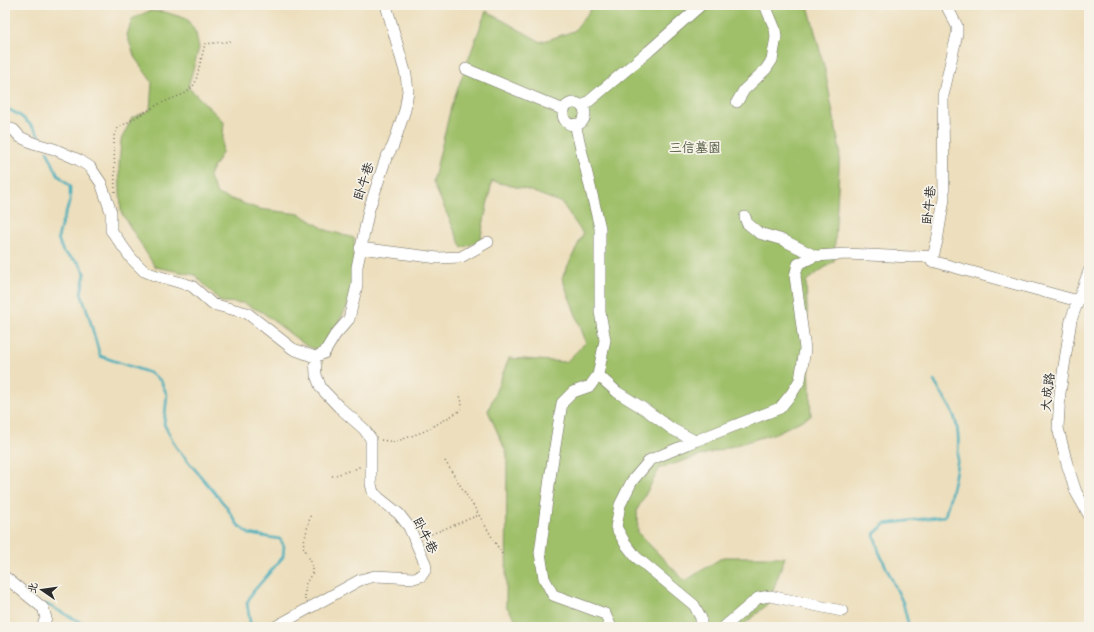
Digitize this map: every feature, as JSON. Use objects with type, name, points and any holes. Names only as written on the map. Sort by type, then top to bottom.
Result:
[{"type":"street","name":"卧牛巷","points":[[315,357],[324,353],[335,335],[349,319],[357,285],[357,267],[360,248],[369,209],[386,158],[393,146],[405,110],[408,91],[404,65],[386,5]]},
{"type":"street","points":[[582,107],[702,5]]},
{"type":"street","points":[[737,102],[744,90],[766,69],[772,60],[776,37],[775,29],[765,5]]},
{"type":"street","name":"卧牛巷","points":[[932,256],[937,241],[944,199],[943,96],[957,34],[957,26],[946,5]]},
{"type":"street","points":[[466,69],[564,110]]},
{"type":"street","points":[[572,103],[579,104],[584,110],[584,118],[578,124],[571,124],[564,117],[564,110],[572,103]]},
{"type":"street","points":[[575,124],[600,228],[600,312],[605,340],[598,375],[590,386],[573,392],[562,403],[540,553],[544,578],[552,595],[605,614],[611,627]]},
{"type":"street","points":[[5,126],[14,130],[20,137],[39,145],[52,148],[79,160],[90,167],[101,183],[112,212],[111,230],[131,258],[144,271],[154,276],[192,286],[212,304],[247,313],[293,349],[315,357],[316,375],[321,388],[339,407],[364,429],[371,439]]},
{"type":"street","points":[[745,217],[747,223],[759,233],[783,240],[815,256]]},
{"type":"street","points":[[360,248],[438,258],[461,257],[488,242]]},
{"type":"street","points":[[701,627],[700,618],[694,605],[636,557],[625,543],[616,527],[620,505],[632,481],[650,460],[780,408],[792,393],[800,380],[805,349],[795,276],[798,264],[815,256],[846,254],[911,257],[932,256],[932,260],[1078,301]]},
{"type":"street","name":"大成路","points":[[1089,271],[1071,320],[1061,386],[1058,428],[1066,464],[1076,492],[1089,515]]},
{"type":"street","points":[[598,375],[617,392],[646,410],[672,429],[695,441]]},
{"type":"street","name":"卧牛巷","points":[[275,627],[360,580],[375,576],[414,578],[421,576],[426,569],[409,527],[399,514],[373,492],[371,484],[371,439]]},
{"type":"street","points":[[5,577],[43,608],[46,618],[42,627]]},
{"type":"street","points":[[724,627],[758,598],[770,596],[842,611]]},
{"type":"path","points":[[112,212],[115,198],[114,136],[118,128],[159,104],[186,93],[195,84],[205,44],[232,41]]},
{"type":"path","points":[[371,439],[395,442],[426,431],[458,412],[462,408],[463,402],[459,393]]},
{"type":"path","points":[[332,476],[355,469],[371,459]]},
{"type":"path","points":[[445,461],[502,554]]},
{"type":"path","points":[[305,610],[305,585],[312,573],[312,564],[303,546],[311,513]]},
{"type":"path","points":[[415,541],[479,515]]},
{"type":"green space","name":"三信墓園","points":[[594,5],[808,5],[825,70],[840,151],[834,261],[806,281],[811,416],[776,433],[660,468],[637,510],[638,533],[685,581],[723,557],[785,557],[768,604],[741,627],[521,627],[506,606],[507,454],[488,411],[509,358],[566,362],[586,342],[562,278],[583,234],[562,203],[528,190],[492,181],[480,241],[462,248],[433,182],[451,107],[486,11],[541,42],[574,31]]},
{"type":"green space","points":[[149,11],[165,12],[187,19],[196,33],[199,48],[188,87],[224,122],[222,153],[209,175],[217,194],[259,209],[300,214],[326,230],[354,238],[356,267],[351,300],[330,337],[319,351],[305,345],[262,312],[243,303],[221,302],[195,275],[155,267],[121,212],[119,167],[121,140],[132,118],[150,110],[152,82],[135,58],[127,35],[132,19]]},
{"type":"waterway","points":[[5,108],[26,121],[35,130],[42,141]]},
{"type":"waterway","points":[[47,151],[58,175],[70,186],[70,201],[58,238],[63,252],[79,263],[85,273],[81,293],[100,356],[150,373],[161,381],[167,395],[164,424],[176,447],[225,505],[238,525],[249,534],[280,539],[284,546],[283,557],[252,593],[247,603],[250,622],[254,627]]},
{"type":"waterway","points":[[909,627],[903,603],[879,552],[874,534],[885,524],[945,516],[957,466],[957,427],[954,416],[934,381]]},
{"type":"waterway","points":[[46,604],[82,623],[85,627]]}]
